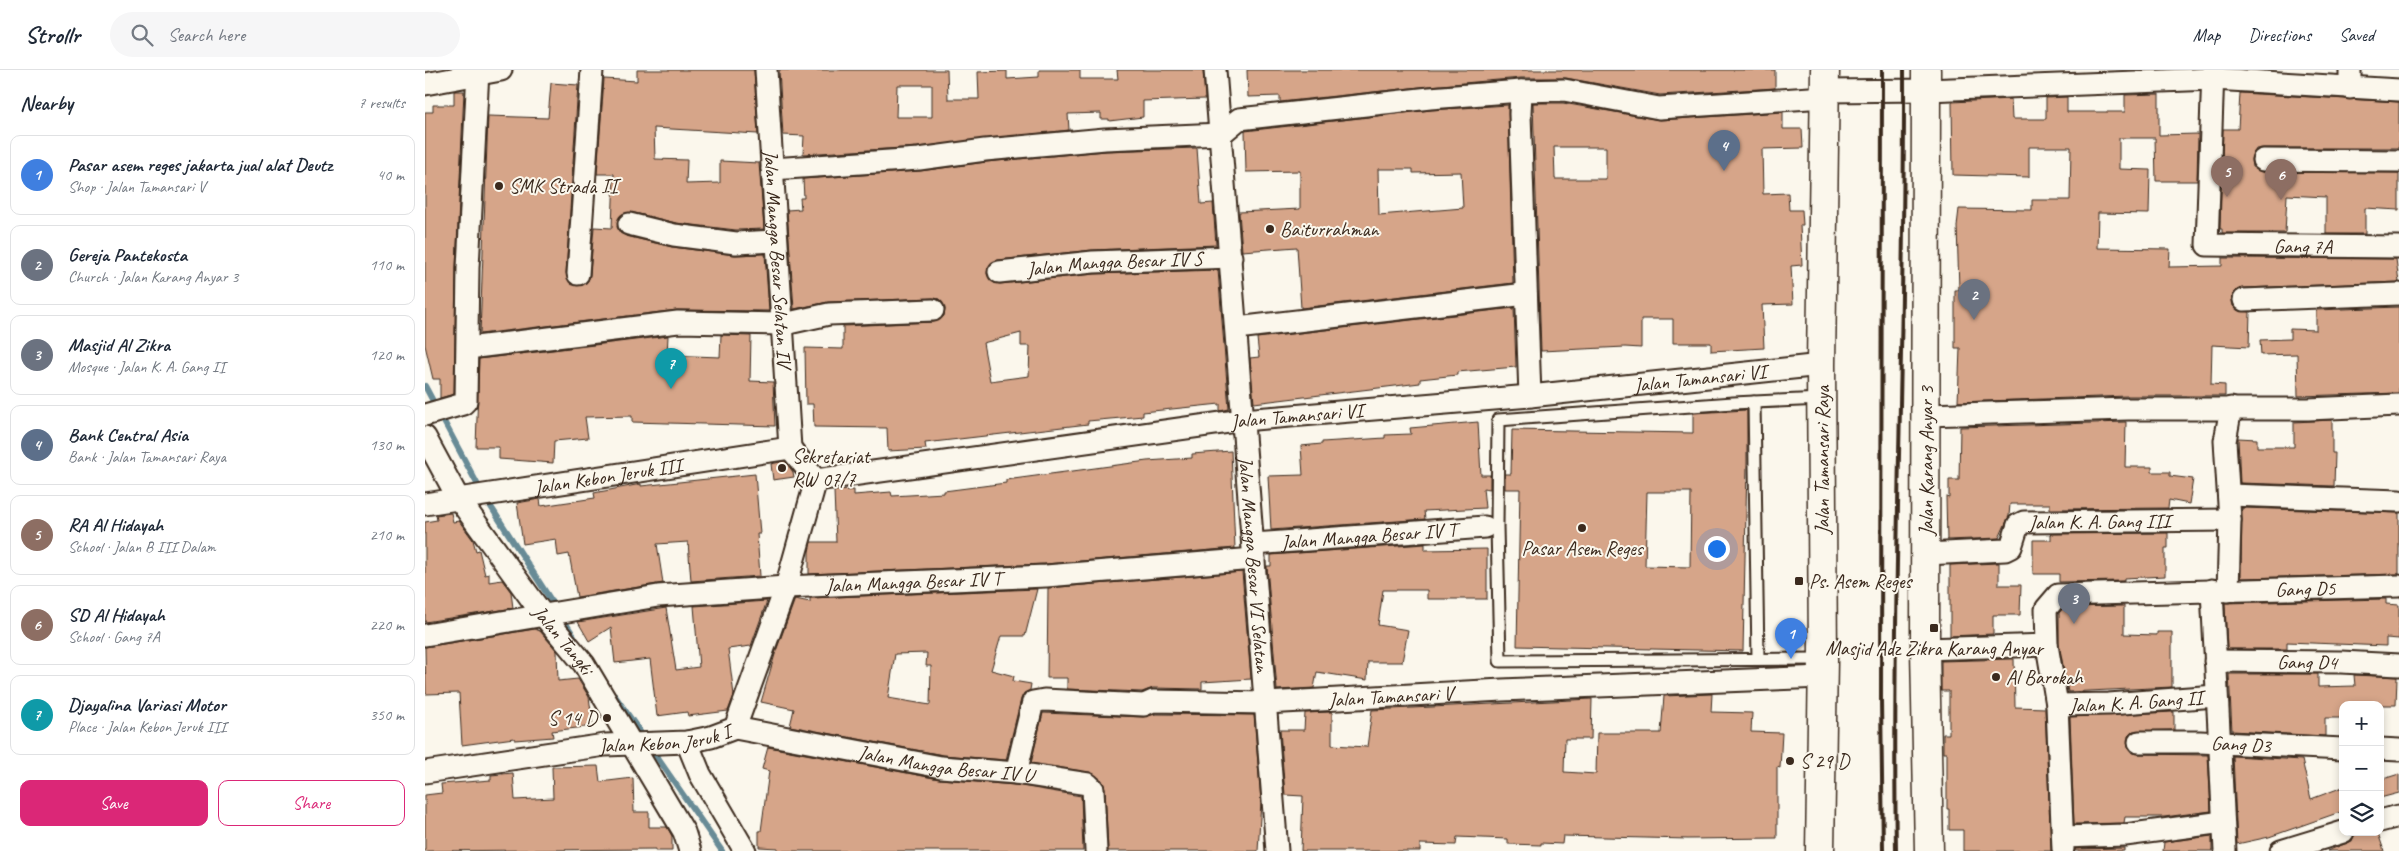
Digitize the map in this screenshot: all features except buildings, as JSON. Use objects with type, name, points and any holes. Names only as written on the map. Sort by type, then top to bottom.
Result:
[{"type":"street","points":[[425,84],[478,72],[501,70]]},
{"type":"street","points":[[578,274],[592,70]]},
{"type":"street","name":"Jalan Mangga Besar Selatan IV","points":[[766,70],[776,241],[784,324],[790,448]]},
{"type":"street","name":"Jalan Mangga Besar VI Selatan","points":[[1215,70],[1267,703],[1277,851]]},
{"type":"street","points":[[434,412],[463,404],[466,401],[468,268],[478,72]]},
{"type":"street","points":[[772,169],[919,159],[985,150],[1105,139],[1221,134],[1239,119],[1430,98],[1521,91],[1564,90],[1659,108],[1825,86],[1926,80],[2213,75],[2350,79],[2399,90]]},
{"type":"street","name":"Gang 7A","points":[[2213,75],[2207,245],[2399,247]]},
{"type":"street","name":"Jalan Karang Anyar 3","points":[[1926,80],[1925,649],[1929,851]]},
{"type":"street","name":"Jalan Tamansari Raya","points":[[1820,851],[1823,668],[1821,365],[1825,86]]},
{"type":"street","points":[[1521,91],[1519,114],[1529,396]]},
{"type":"street","points":[[2263,160],[2399,161]]},
{"type":"street","points":[[629,224],[673,235],[727,242],[776,241]]},
{"type":"street","name":"Jalan Mangga Besar IV S","points":[[999,272],[1093,262],[1231,257]]},
{"type":"street","points":[[1237,328],[1526,294]]},
{"type":"street","points":[[2244,300],[2399,294]]},
{"type":"street","points":[[468,348],[678,322],[784,324],[829,314],[933,310]]},
{"type":"street","name":"Jalan Tamansari VI","points":[[816,480],[1243,420],[1529,396],[1821,365]]},
{"type":"street","points":[[1926,415],[2128,409],[2399,406]]},
{"type":"street","points":[[2225,851],[2215,661],[2220,590],[2230,520],[2225,441],[2231,408]]},
{"type":"street","name":"Jalan Tangki","points":[[425,437],[463,498],[545,615],[584,664],[635,743],[684,832],[690,851]]},
{"type":"street","points":[[790,448],[816,480]]},
{"type":"street","name":"Jalan Kebon Jeruk III","points":[[425,504],[790,448]]},
{"type":"street","name":"Jalan Kebon Jeruk I","points":[[425,772],[635,743],[680,742],[711,737],[735,728],[786,587],[816,480]]},
{"type":"street","points":[[2229,495],[2399,501]]},
{"type":"street","name":"Jalan K. A. Gang III","points":[[1926,554],[2005,550],[2011,547],[2019,524],[2024,522],[2230,520]]},
{"type":"street","name":"Jalan Mangga Besar IV T","points":[[425,635],[658,596],[786,587],[1046,576],[1254,551],[1485,528]]},
{"type":"street","name":"Gang D5","points":[[2220,590],[2399,586]]},
{"type":"street","name":"Jalan K. A. Gang II","points":[[2216,696],[2109,704],[2057,705],[2047,645],[2047,609],[2058,595],[2220,590]]},
{"type":"street","points":[[1925,649],[2047,645]]},
{"type":"street","name":"Gang D4","points":[[2215,661],[2341,662],[2399,665]]},
{"type":"street","name":"Jalan Tamansari V","points":[[1016,773],[1033,702],[1044,700],[1144,705],[1153,701],[1267,703],[1501,690],[1823,668]]},
{"type":"street","points":[[2057,705],[2063,844],[2223,822]]},
{"type":"street","name":"Jalan Mangga Besar IV U","points":[[735,728],[941,767],[1016,773],[1087,784],[1093,789],[1096,851]]},
{"type":"street","points":[[680,742],[745,851]]},
{"type":"street","name":"Gang D3","points":[[2139,742],[2220,743],[2339,749]]},
{"type":"street","points":[[2384,749],[2399,750]]},
{"type":"street","points":[[2384,820],[2399,816]]},
{"type":"street","points":[[2281,851],[2339,833]]},
{"type":"lane","points":[[1822,399],[1498,420],[1497,526],[1500,661],[1758,659],[1823,668]]},
{"type":"lane","points":[[1754,402],[1758,659]]},
{"type":"waterway","points":[[425,386],[481,491]]},
{"type":"waterway","points":[[486,499],[574,636]]},
{"type":"waterway","points":[[615,696],[645,739]]},
{"type":"waterway","points":[[650,747],[722,851]]},
{"type":"railway","points":[[1882,70],[1881,701],[1883,851]]},
{"type":"railway","points":[[1896,851],[1895,753],[1903,265],[1904,70]]},
{"type":"place","name":"Bank Central Asia","points":[[1724,171]]},
{"type":"place","name":"SMK Strada II","points":[[499,186]]},
{"type":"place","name":"RA Al Hidayah","points":[[2227,197]]},
{"type":"place","name":"SD Al Hidayah","points":[[2281,200]]},
{"type":"place","name":"Baiturrahman","points":[[1270,229]]},
{"type":"place","name":"Gereja Pantekosta","points":[[1974,320]]},
{"type":"place","name":"Djayalina Variasi Motor","points":[[671,389]]},
{"type":"place","name":"Sekretariat RW 07/7","points":[[782,468]]},
{"type":"place","name":"Pasar Asem Reges","points":[[1582,528]]},
{"type":"place","name":"Ps. Asem Reges","points":[[1799,581]]},
{"type":"place","name":"Masjid Al Zikra","points":[[2074,624]]},
{"type":"place","name":"Masjid Adz Zikra Karang Anyar","points":[[1934,628]]},
{"type":"place","name":"Pasar asem reges jakarta jual alat Deutz","points":[[1791,659]]},
{"type":"place","name":"Al Barokah","points":[[1996,677]]},
{"type":"place","name":"S 14 D","points":[[607,718]]},
{"type":"place","name":"S 29 D","points":[[1790,761]]}]
